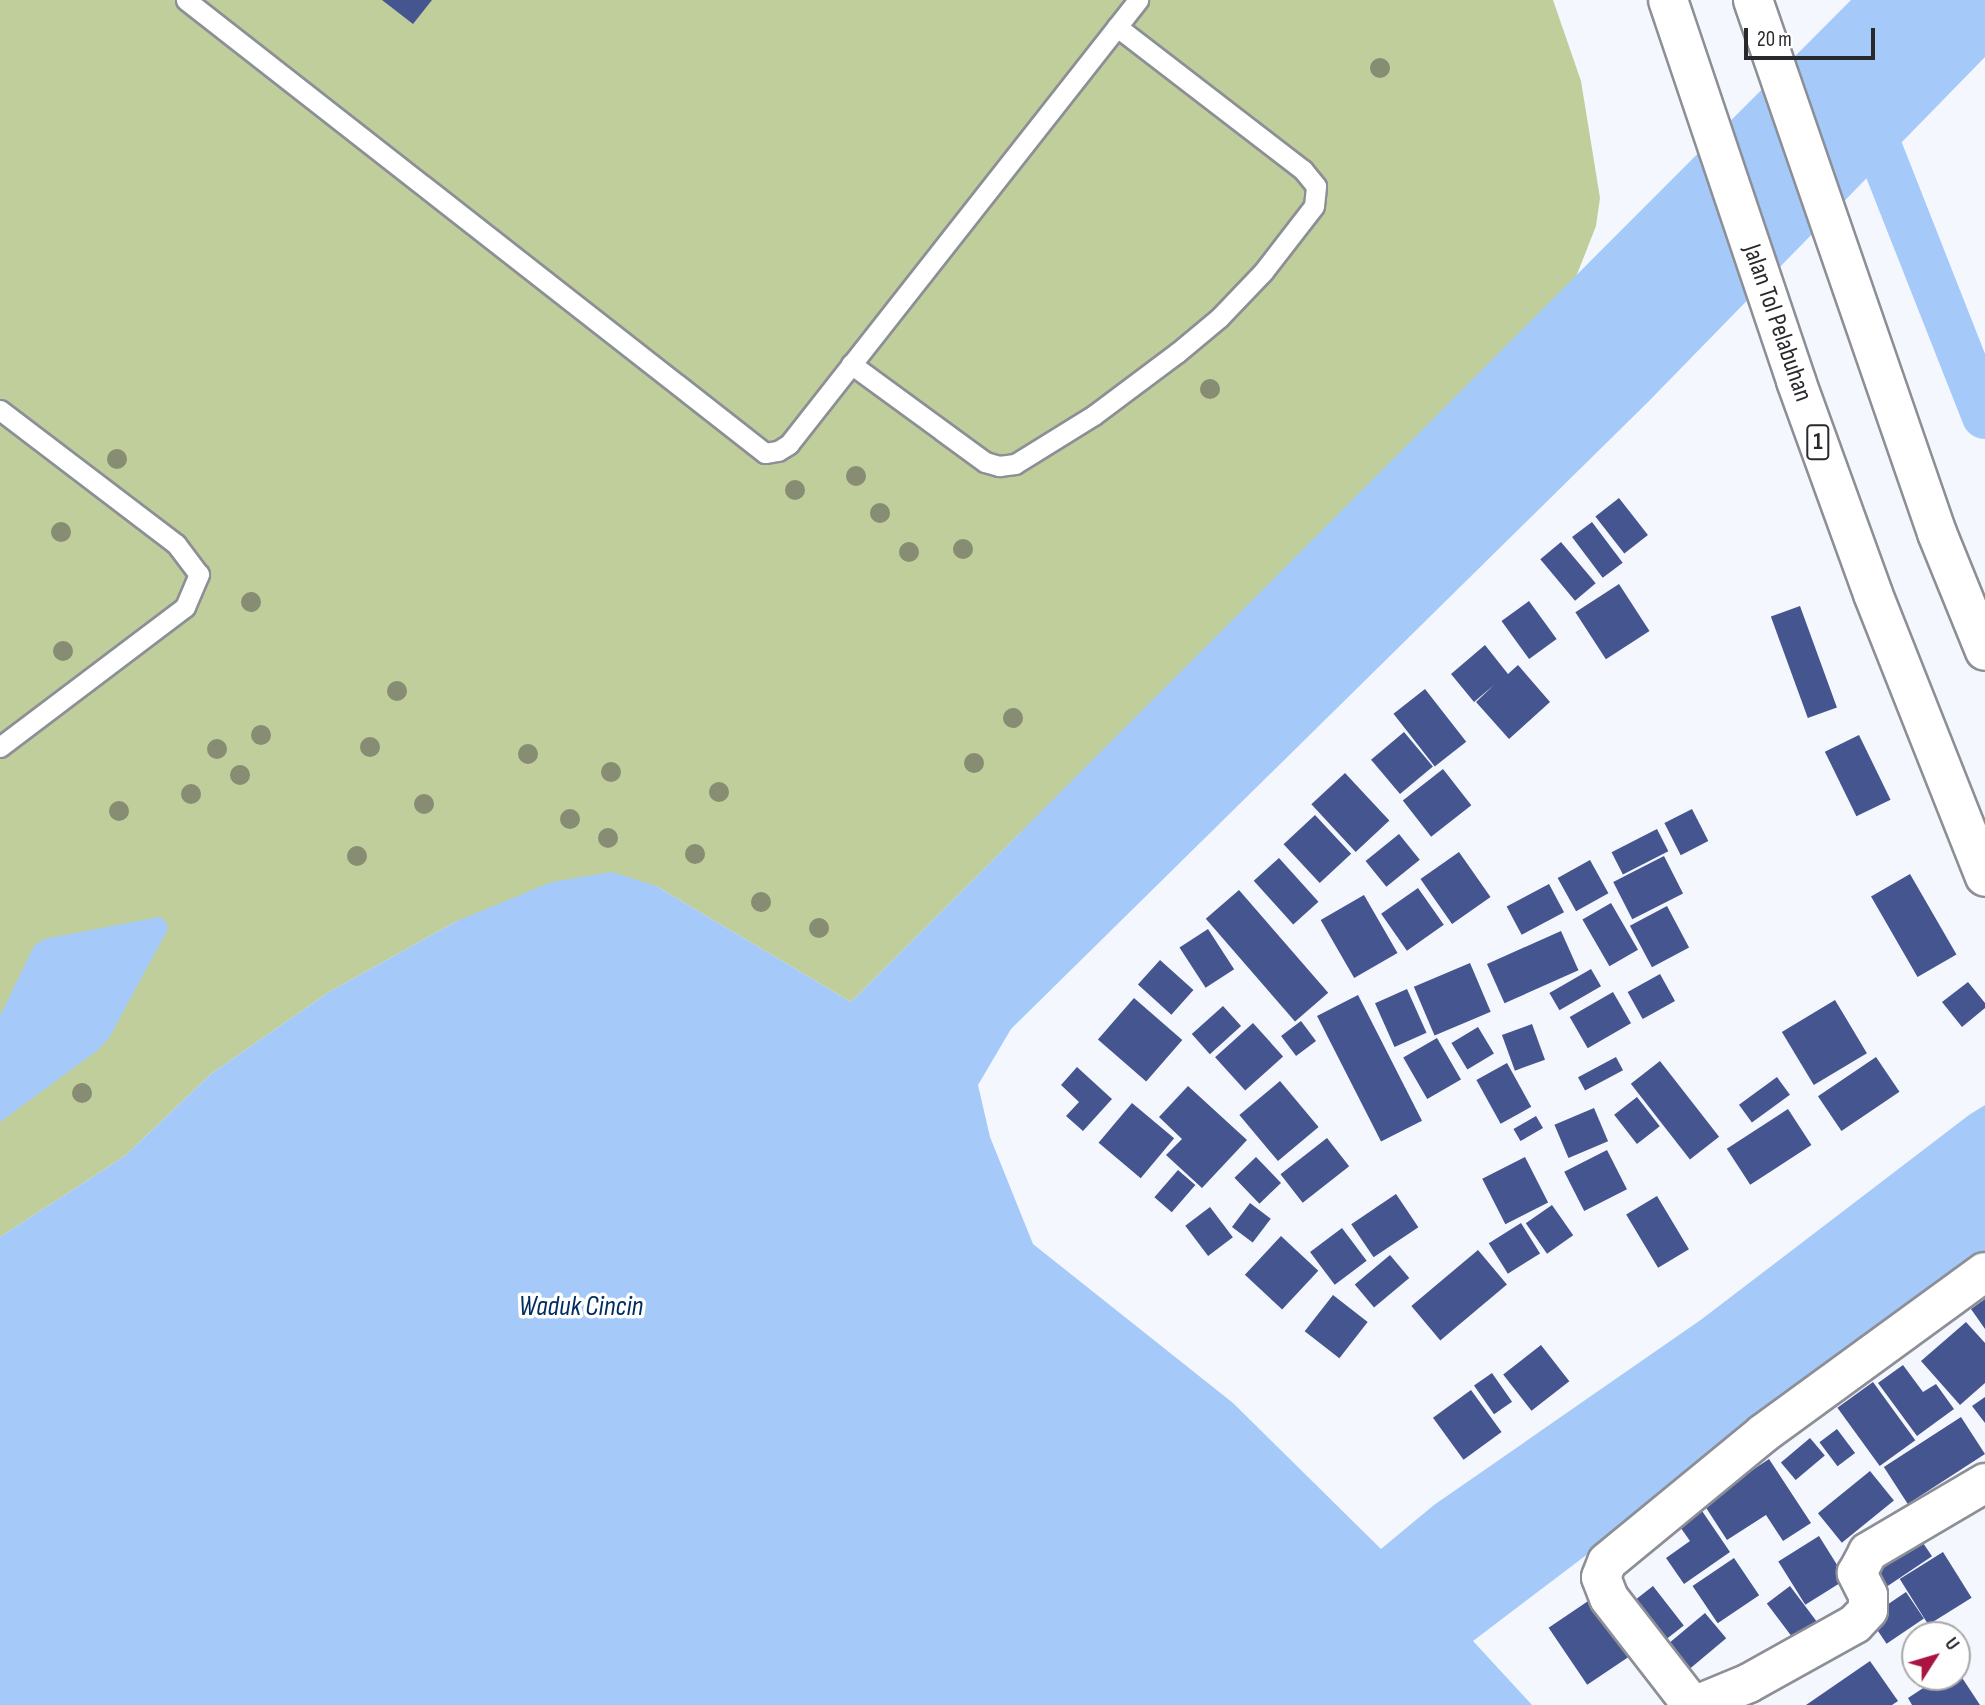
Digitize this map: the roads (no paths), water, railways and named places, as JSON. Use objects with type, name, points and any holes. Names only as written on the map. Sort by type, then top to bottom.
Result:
[{"type":"main road","name":"Jalan Tol Pelabuhan","points":[[1668,0],[1873,594],[1985,877]]},
{"type":"main road","points":[[1753,0],[1937,533],[1985,651]]},
{"type":"main road","points":[[1985,1272],[1763,1433],[1607,1562],[1601,1577],[1609,1598],[1694,1705],[1749,1683],[1855,1624],[1868,1609],[1868,1595],[1857,1573],[1868,1552],[1985,1483]]},
{"type":"lane","points":[[186,0],[765,453],[778,451],[789,444],[1138,0]]},
{"type":"lane","points":[[851,364],[985,462],[999,466],[1015,464],[1094,415],[1177,353],[1219,318],[1263,272],[1314,206],[1316,186],[1303,170],[1116,27]]},
{"type":"lane","points":[[0,410],[176,544],[199,574],[185,607],[0,747]]},
{"type":"water","name":"Waduk Cincin","points":[[1851,0],[1985,0],[1985,57],[1648,402],[1011,1029],[978,1085],[990,1137],[1033,1244],[1233,1403],[1381,1549],[1434,1505],[1702,1319],[1985,1105],[1985,1253],[1473,1641],[1532,1705],[0,1705],[0,1237],[125,1156],[211,1074],[329,992],[457,921],[552,882],[612,872],[656,886],[851,1002]]},
{"type":"water","points":[[159,917],[165,920],[168,929],[109,1038],[98,1050],[0,1122],[0,1016],[34,946],[44,939]]},
{"type":"waterway","points":[[1869,122],[1985,416]]}]
